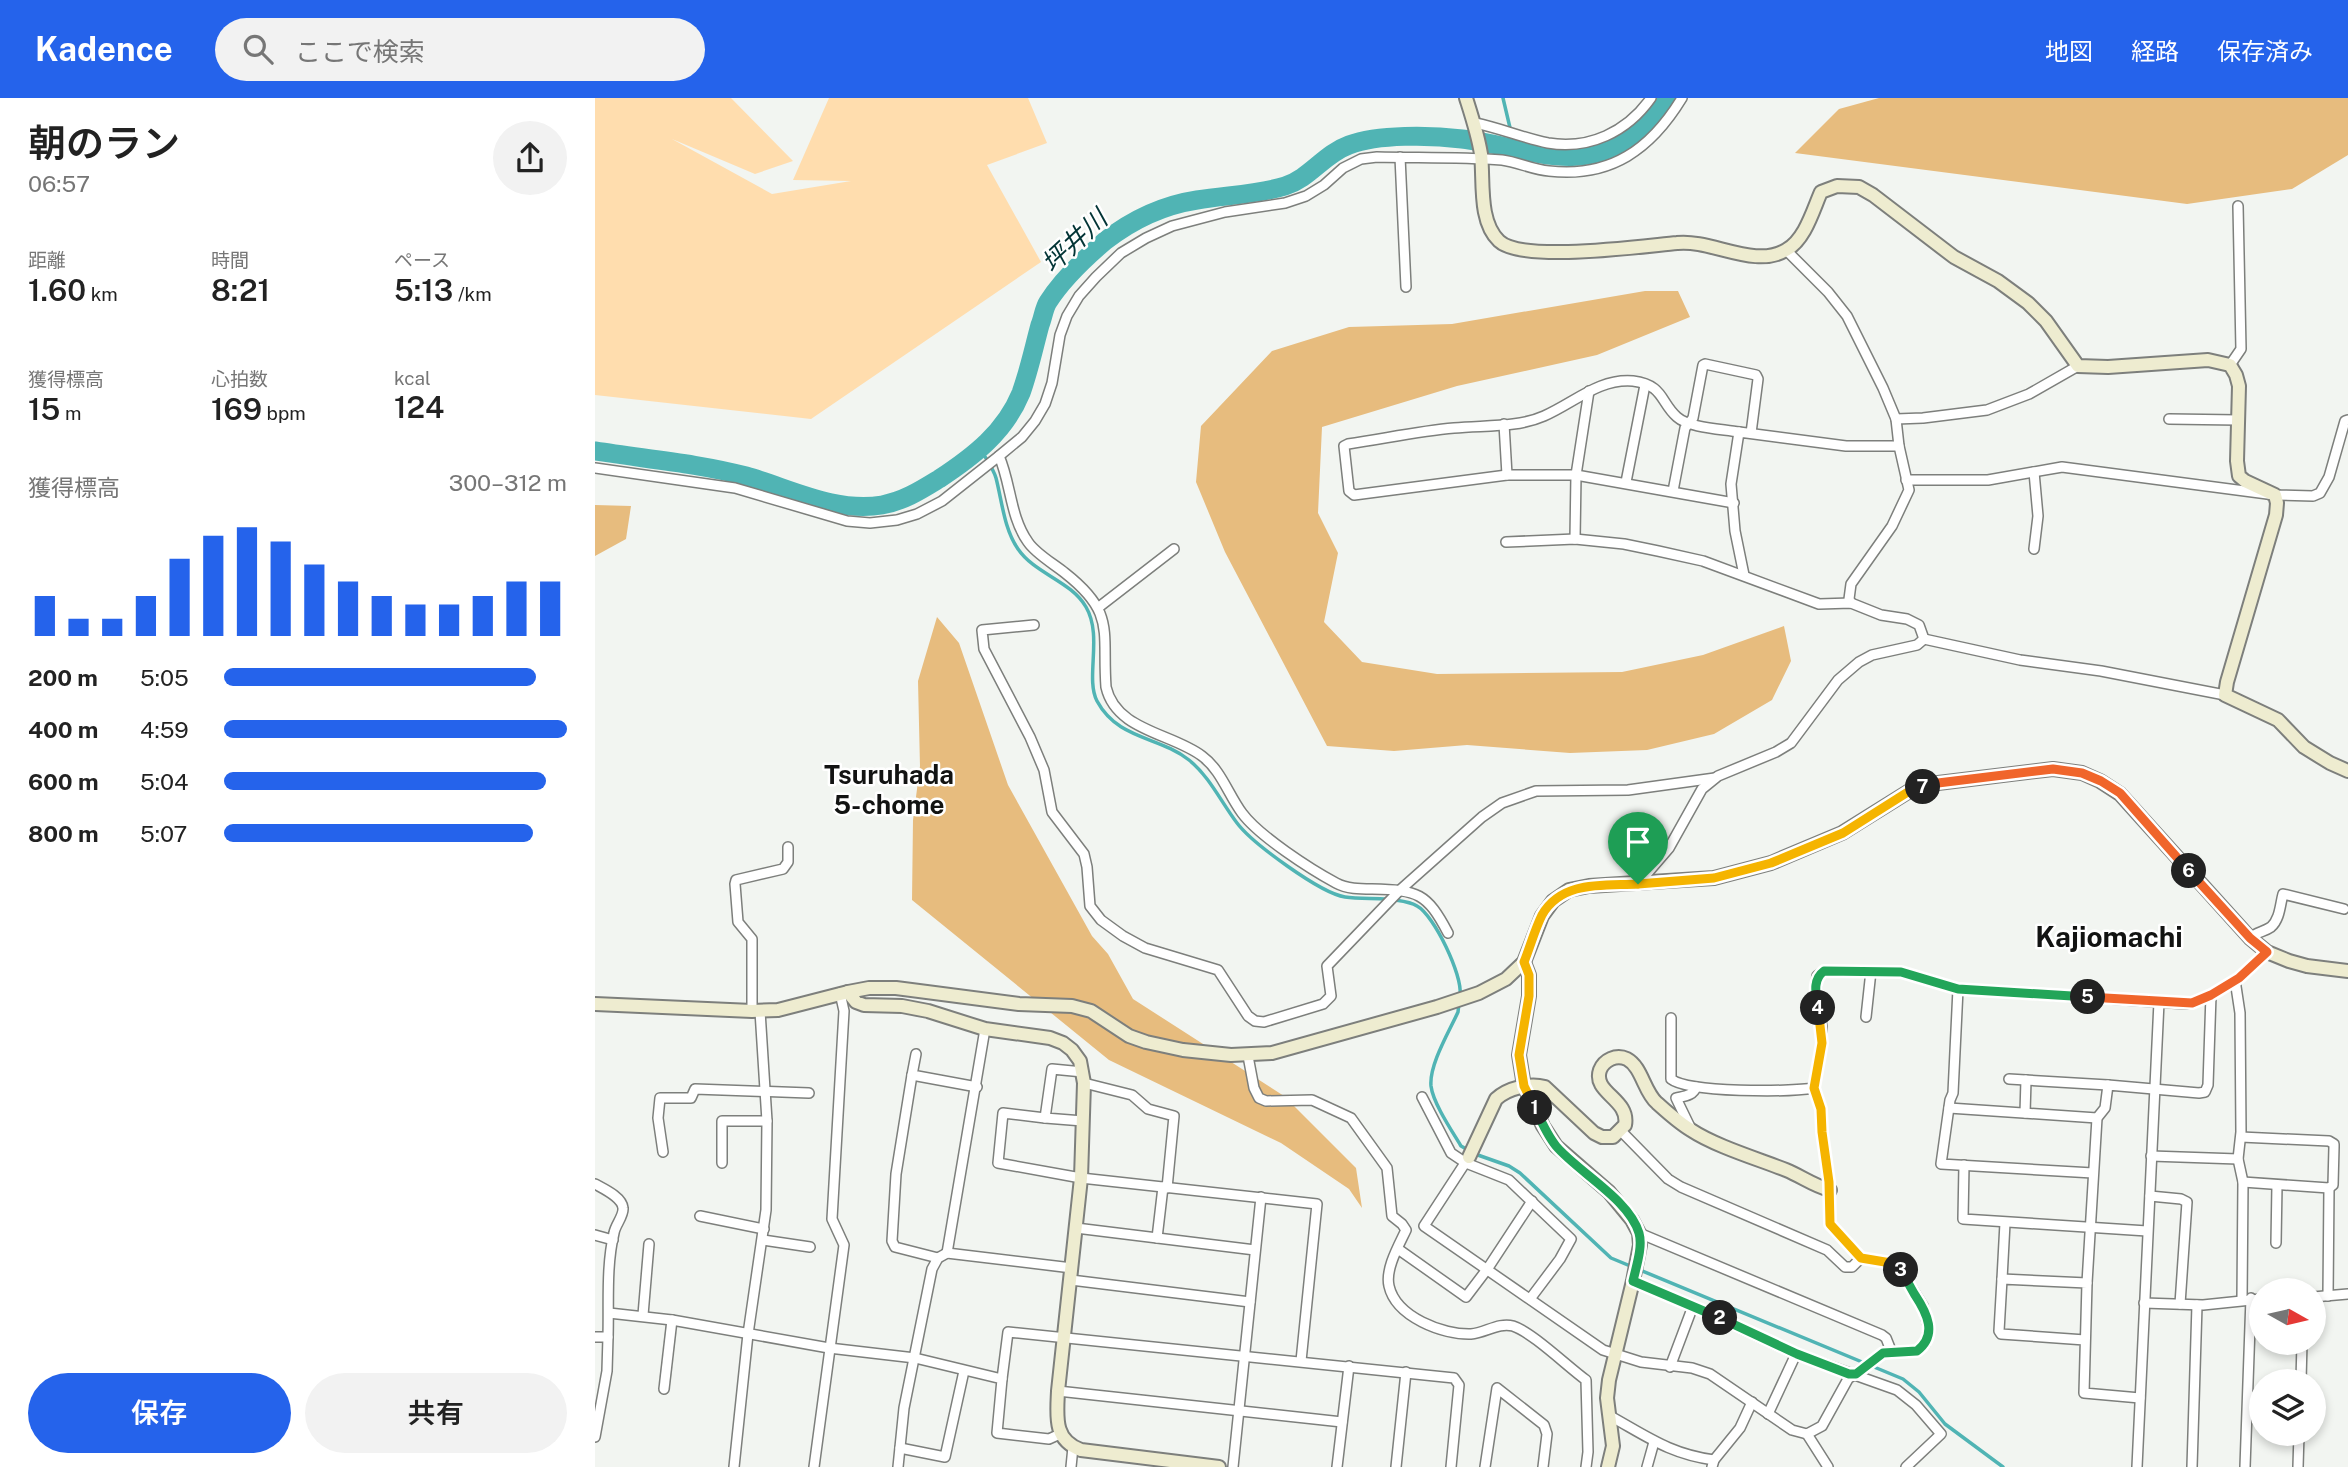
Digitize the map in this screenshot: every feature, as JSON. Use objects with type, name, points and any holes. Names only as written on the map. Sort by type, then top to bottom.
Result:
[{"type":"street","points":[[1466,98],[1481,157],[1489,228],[1500,242],[1511,248],[1534,251],[1599,251],[1692,242],[1751,256],[1777,254],[1795,243],[1821,192],[1837,186],[1859,187],[1904,217],[1954,257],[1998,281],[2028,303],[2046,321],[2078,366]]},
{"type":"street","points":[[1475,126],[1545,142],[1569,145],[1588,142],[1624,127],[1651,98]]},
{"type":"street","points":[[595,468],[735,488],[847,521],[870,523],[897,520],[917,514],[942,500],[1022,437],[1045,404],[1052,383],[1060,335],[1079,296],[1121,254],[1146,238],[1172,226],[1226,212],[1285,203],[1324,185],[1343,168],[1361,159],[1481,157],[1564,173],[1607,166],[1628,157],[1646,144],[1668,121],[1682,98]]},
{"type":"street","points":[[1400,157],[1406,287]]},
{"type":"street","points":[[2230,365],[2241,349],[2238,206]]},
{"type":"street","points":[[1786,250],[1828,292],[1847,316],[1896,419],[1909,490],[1892,526],[1851,584],[1851,603]]},
{"type":"street","points":[[1896,419],[1987,410],[2029,394],[2078,366],[2108,367],[2208,360],[2230,365],[2239,386],[2239,476],[2275,495]]},
{"type":"street","points":[[1673,491],[1685,428],[1693,418],[1703,365],[1708,363],[1756,375],[1759,379],[1751,433]]},
{"type":"street","points":[[1734,503],[1576,475],[1507,475],[1354,495],[1349,491],[1344,446],[1348,443],[1453,428],[1523,423],[1544,416],[1589,391],[1612,382],[1635,381],[1654,388],[1664,397],[1677,418],[1689,423],[1846,446],[1899,446]]},
{"type":"street","points":[[1626,482],[1645,385]]},
{"type":"street","points":[[1575,540],[1576,475],[1589,391]]},
{"type":"street","points":[[2169,419],[2238,421]]},
{"type":"street","points":[[1906,480],[1987,480],[2062,467],[2275,495],[2313,496],[2320,493],[2329,477],[2348,420]]},
{"type":"street","points":[[1504,425],[1507,475]]},
{"type":"street","points":[[1739,432],[1731,484],[1735,531],[1744,575]]},
{"type":"street","points":[[996,457],[1005,470],[1016,519],[1029,544],[1077,582],[1099,607],[1105,637],[1105,687],[1107,695],[1126,718],[1202,755],[1218,772],[1240,811],[1260,831],[1336,883],[1360,889],[1415,893],[1426,899],[1436,910],[1448,933]]},
{"type":"street","points":[[2033,472],[2038,516],[2034,549]]},
{"type":"street","points":[[2225,695],[2276,515],[2275,495]]},
{"type":"street","points":[[1506,542],[1575,540],[1624,544],[1703,561],[1819,604],[1851,603],[1881,615],[1916,622],[1924,639]]},
{"type":"street","points":[[1099,607],[1174,549]]},
{"type":"street","points":[[1034,625],[982,630],[984,649],[1044,770],[1052,812],[1084,854],[1090,906],[1101,920],[1145,948],[1218,970],[1248,1016],[1255,1021],[1264,1022],[1323,1004],[1331,996],[1327,966],[1398,892],[1482,817],[1502,803],[1536,791],[1628,790],[1715,778],[1791,743],[1838,680],[1859,662],[1872,655],[1917,645],[1924,639]]},
{"type":"street","points":[[1924,639],[1988,654],[2101,671],[2225,695],[2278,720],[2304,747],[2348,771]]},
{"type":"street","points":[[595,1004],[756,1011],[795,1007],[869,988],[895,988],[1019,1004],[1072,1006],[1091,1011],[1129,1036],[1146,1042],[1183,1050],[1248,1056],[1272,1054],[1479,993],[1506,979],[1524,962],[1542,916],[1553,901],[1569,890],[1589,886],[1714,878],[1771,863],[1843,833],[1911,790],[1938,783],[2053,769],[2068,770],[2101,781],[2120,793],[2250,938],[2267,952],[2307,966],[2348,971]]},
{"type":"street","points":[[1638,884],[1669,848],[1702,789],[1715,778]]},
{"type":"street","points":[[734,1467],[748,1334],[763,1240],[767,1121],[752,939],[738,922],[735,884],[736,880],[783,869],[788,862],[788,848]]},
{"type":"street","points":[[2250,938],[2274,923],[2283,894],[2344,909]]},
{"type":"street","points":[[1807,1434],[1822,1426],[1848,1379],[1883,1353],[1913,1352],[1924,1344],[1929,1329],[1926,1311],[1899,1268],[1891,1263],[1861,1258],[1830,1224],[1830,1190],[1821,1109],[1814,1088],[1822,1043],[1816,991],[1817,976],[1824,971],[1911,974],[1958,989],[2187,1004],[2211,995],[2235,980],[2267,952]]},
{"type":"street","points":[[1524,962],[1529,975],[1529,996],[1519,1055],[1524,1086],[1556,1146],[1609,1192],[1639,1233],[1640,1245],[1633,1281],[1609,1380],[1607,1398],[1613,1446],[1608,1467]]},
{"type":"street","points":[[1866,1017],[1871,971]]},
{"type":"street","points":[[2235,980],[2241,1013],[2241,1137],[2238,1159],[2243,1182],[2250,1278]]},
{"type":"street","points":[[1958,989],[1953,1093],[1941,1164],[2094,1173]]},
{"type":"street","points":[[844,993],[864,1005],[902,1006],[928,1011],[985,1029],[1049,1038],[1073,1050],[1080,1061],[1083,1077],[1083,1121],[1081,1178],[1056,1417],[1060,1434],[1073,1447],[1081,1450],[1219,1467]]},
{"type":"street","points":[[814,1467],[843,1245],[832,1219],[844,993]]},
{"type":"street","points":[[2009,1079],[2199,1093],[2207,1090],[2211,995]]},
{"type":"street","points":[[2137,1467],[2159,1002]]},
{"type":"street","points":[[1671,1018],[1671,1080],[1677,1084],[1777,1091],[1814,1088]]},
{"type":"street","points":[[947,1253],[985,1029]]},
{"type":"street","points":[[916,1054],[896,1174],[892,1241],[895,1247],[938,1258]]},
{"type":"street","points":[[1248,1056],[1254,1088],[1259,1098],[1266,1101],[1312,1100],[1350,1118],[1387,1168],[1392,1216],[1406,1230],[1390,1270],[1388,1285],[1408,1314],[1442,1330],[1459,1334],[1475,1334],[1494,1327],[1511,1325],[1585,1380],[1588,1452],[1586,1467]]},
{"type":"street","points":[[1828,1467],[1807,1434],[1792,1430],[1710,1374],[1692,1368],[1669,1367],[1615,1355],[1603,1350],[1425,1226],[1470,1155],[1496,1099],[1502,1094],[1524,1086],[1545,1087],[1594,1133],[1602,1137],[1613,1137],[1621,1131],[1626,1115],[1598,1079],[1606,1062],[1620,1057],[1633,1065],[1656,1102],[1691,1130],[1830,1190]]},
{"type":"street","points":[[1045,1118],[1052,1069],[1083,1077],[1132,1096],[1148,1109],[1174,1116],[1157,1238]]},
{"type":"street","points":[[912,1075],[977,1087]]},
{"type":"street","points":[[2025,1113],[2026,1080]]},
{"type":"street","points":[[2108,1085],[2105,1108],[2097,1118],[2087,1283],[2084,1393],[2140,1398]]},
{"type":"street","points":[[1691,1130],[1676,1098],[1690,1094],[1696,1087]]},
{"type":"street","points":[[663,1152],[658,1118],[660,1098],[691,1098],[695,1089],[809,1093]]},
{"type":"street","points":[[1422,1097],[1451,1153],[1470,1155],[1509,1180],[1571,1239],[1560,1259],[1530,1299]]},
{"type":"street","points":[[1949,1108],[2097,1118]]},
{"type":"street","points":[[1083,1121],[1003,1113],[998,1163],[1081,1178],[1317,1204],[1301,1361]]},
{"type":"street","points":[[722,1163],[722,1121],[767,1121]]},
{"type":"street","points":[[1621,1131],[1668,1179],[1681,1187],[1827,1250],[1845,1267],[1853,1267],[1861,1258]]},
{"type":"street","points":[[2241,1137],[2332,1142],[2334,1147],[2333,1185],[2329,1188],[2328,1296],[2348,1294]]},
{"type":"street","points":[[2151,1156],[2238,1159]]},
{"type":"street","points":[[1964,1165],[1962,1218],[2147,1231]]},
{"type":"street","points":[[2243,1182],[2329,1188]]},
{"type":"street","points":[[595,1184],[617,1198],[624,1211],[614,1231],[607,1371],[595,1437]]},
{"type":"street","points":[[2276,1243],[2277,1185]]},
{"type":"street","points":[[2150,1196],[2187,1202],[2180,1304]]},
{"type":"street","points":[[1233,1467],[1261,1197]]},
{"type":"street","points":[[1398,1249],[1466,1297],[1532,1201]]},
{"type":"street","points":[[700,1216],[764,1229]]},
{"type":"street","points":[[2005,1223],[1999,1331],[2001,1334],[2085,1340]]},
{"type":"street","points":[[1076,1228],[1255,1250]]},
{"type":"street","points":[[1639,1233],[1882,1335],[1892,1353]]},
{"type":"street","points":[[595,1235],[613,1240]]},
{"type":"street","points":[[763,1240],[810,1247]]},
{"type":"street","points":[[643,1315],[649,1244]]},
{"type":"street","points":[[898,1467],[904,1408],[932,1269],[938,1258],[947,1253],[1250,1302]]},
{"type":"street","points":[[2002,1279],[2087,1283]]},
{"type":"street","points":[[1633,1281],[1797,1354],[1897,1390],[1908,1398],[1941,1434],[1906,1467]]},
{"type":"street","points":[[2144,1303],[2197,1305],[2249,1299]]},
{"type":"street","points":[[2192,1467],[2197,1305]]},
{"type":"street","points":[[1669,1367],[1693,1306]]},
{"type":"street","points":[[608,1313],[643,1315],[829,1348],[915,1358],[1002,1379]]},
{"type":"street","points":[[664,1389],[672,1320]]},
{"type":"street","points":[[1060,1434],[1049,1439],[997,1433],[1007,1332],[1454,1378],[1459,1385],[1451,1467]]},
{"type":"street","points":[[595,1337],[608,1337]]},
{"type":"street","points":[[1768,1414],[1797,1354]]},
{"type":"street","points":[[2245,1467],[2249,1355]]},
{"type":"street","points":[[1337,1467],[1349,1366]]},
{"type":"street","points":[[595,1371],[607,1371]]},
{"type":"street","points":[[900,1448],[945,1457],[964,1371]]},
{"type":"street","points":[[1396,1467],[1406,1373]]},
{"type":"street","points":[[1485,1467],[1497,1388],[1544,1425],[1547,1434],[1543,1467]]},
{"type":"street","points":[[1058,1391],[1342,1422]]},
{"type":"street","points":[[1610,1416],[1654,1442],[1713,1464],[1740,1428],[1752,1402]]},
{"type":"street","points":[[1647,1467],[1654,1442]]},
{"type":"street","points":[[2298,1467],[2299,1446]]},
{"type":"street","points":[[1071,1467],[1073,1447]]},
{"type":"shaded area","points":[[595,98],[731,98],[793,161],[755,174],[672,139],[772,194],[851,181],[793,180],[829,98],[1028,98],[1047,143],[987,165],[1041,262],[811,419],[595,395]]},
{"type":"shaded area","points":[[1879,98],[2348,98],[2348,155],[2292,189],[2187,204],[1795,153],[1839,109]]},
{"type":"shaded area","points":[[1645,291],[1678,291],[1690,317],[1597,355],[1457,386],[1322,427],[1318,513],[1338,553],[1324,622],[1362,662],[1437,674],[1622,672],[1703,655],[1784,626],[1791,661],[1772,700],[1714,734],[1647,750],[1570,753],[1467,745],[1394,751],[1327,746],[1225,552],[1196,482],[1201,426],[1272,351],[1349,327],[1452,324]]},
{"type":"shaded area","points":[[595,505],[631,506],[626,539],[595,556]]},
{"type":"shaded area","points":[[937,617],[959,643],[1008,785],[1092,936],[1108,954],[1133,999],[1284,1096],[1356,1168],[1362,1208],[1349,1189],[1281,1143],[1109,1060],[912,900],[913,820],[920,766],[918,681]]},
{"type":"waterway","points":[[1503,98],[1515,149]]},
{"type":"waterway","name":"坪井川","points":[[595,451],[690,464],[746,476],[847,506],[864,507],[898,501],[952,470],[976,452],[997,431],[1021,393],[1048,302],[1067,278],[1105,241],[1137,220],[1185,202],[1285,186],[1340,149],[1361,141],[1420,136],[1485,143],[1550,155],[1571,157],[1592,154],[1613,148],[1638,131],[1656,114],[1667,98]]},
{"type":"waterway","points":[[981,450],[995,474],[1006,524],[1018,549],[1034,565],[1071,590],[1086,607],[1093,631],[1094,692],[1106,714],[1127,730],[1165,746],[1189,760],[1209,782],[1245,832],[1304,877],[1345,897],[1387,899]]},
{"type":"waterway","points":[[1395,900],[1417,906],[1431,921],[1452,961],[1460,995]]},
{"type":"waterway","points":[[1459,1003],[1458,1012],[1436,1059],[1431,1086],[1448,1125],[1461,1146],[1468,1150]]},
{"type":"waterway","points":[[1475,1154],[1509,1166],[1520,1173],[1611,1258],[1903,1379],[1919,1392],[1945,1424],[2003,1467]]},
{"type":"district","name":"Tsuruhada 5-chome","points":[[889,789]]},
{"type":"district","name":"Kajiomachi","points":[[2109,936]]},
{"type":"route","points":[[2053,769],[2068,770],[2101,781],[2120,793],[2250,938],[2267,952],[2239,978],[2211,995],[2187,1004],[1958,989],[1901,972],[1824,971],[1817,976],[1816,991],[1822,1043],[1814,1088],[1821,1109],[1830,1190],[1830,1224],[1861,1258],[1891,1263],[1899,1268],[1926,1311],[1929,1324],[1927,1338],[1917,1351],[1883,1353],[1856,1374],[1849,1374],[1797,1354],[1633,1281],[1640,1245],[1639,1233],[1632,1220],[1609,1192],[1556,1146],[1524,1086],[1519,1055],[1529,996],[1529,975],[1524,962],[1542,916],[1553,901],[1569,890],[1589,886],[1638,884],[1714,878],[1771,863],[1843,833],[1911,790],[1938,783],[2053,769]]}]
